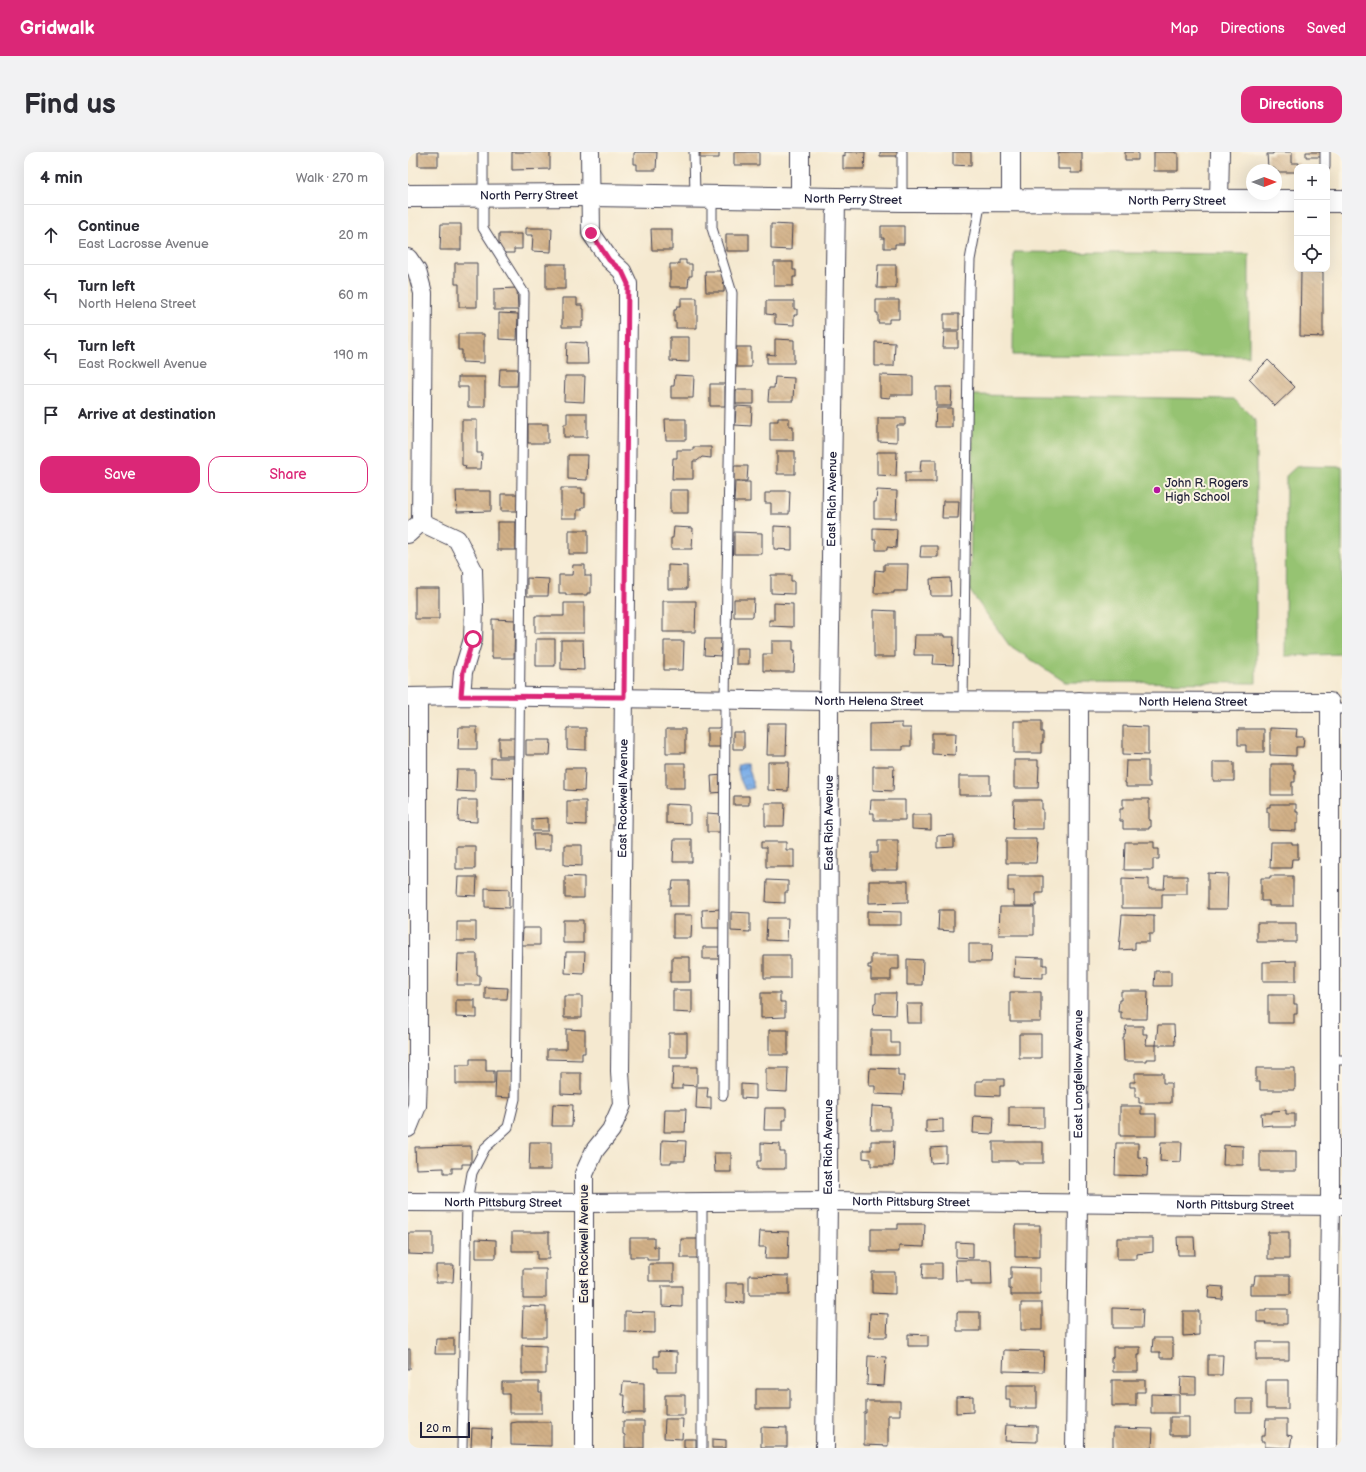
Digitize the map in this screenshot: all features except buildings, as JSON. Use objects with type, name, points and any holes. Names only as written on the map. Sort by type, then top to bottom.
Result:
[{"type":"street","name":"East Rockwell Avenue","points":[[584,1448],[584,1174],[595,1150],[611,1130],[622,1105],[620,1063],[628,284],[622,271],[609,260],[591,233],[590,152]]},
{"type":"street","points":[[800,152],[800,198]]},
{"type":"street","points":[[1011,152],[1011,200]]},
{"type":"street","points":[[1220,152],[1220,201]]},
{"type":"street","name":"North Perry Street","points":[[408,196],[590,195],[902,200],[1294,201]]},
{"type":"street","name":"East Rich Avenue","points":[[825,1448],[828,1201],[829,701],[836,199]]},
{"type":"street","points":[[1330,201],[1342,201]]},
{"type":"street","points":[[408,258],[417,271],[423,293],[421,522],[408,534]]},
{"type":"street","points":[[421,522],[457,540],[473,570],[473,639],[463,672],[461,696]]},
{"type":"street","name":"North Helena Street","points":[[413,697],[519,696],[829,701],[1079,701],[1334,707]]},
{"type":"street","points":[[408,1128],[417,1106],[418,1076],[413,697]]},
{"type":"street","name":"East Longfellow Avenue","points":[[1075,1448],[1078,1203],[1079,701]]},
{"type":"street","points":[[1327,1448],[1336,1206],[1334,707]]},
{"type":"street","name":"North Pittsburg Street","points":[[408,1202],[584,1203],[828,1201],[1336,1206]]},
{"type":"lane","points":[[462,1448],[467,1202],[472,1173],[485,1148],[508,1126],[515,1099],[524,293],[483,228],[483,152]]},
{"type":"lane","points":[[694,152],[703,196],[732,293],[725,699],[723,1095]]},
{"type":"lane","points":[[902,152],[902,200]]},
{"type":"lane","points":[[1325,152],[1325,164]]},
{"type":"lane","points":[[963,701],[970,260],[981,200]]},
{"type":"lane","points":[[702,1202],[702,1448]]},
{"type":"green space","points":[[1014,252],[1249,254],[1249,356],[1013,355]]},
{"type":"green space","points":[[973,395],[1234,399],[1256,421],[1256,683],[1065,682],[1009,645],[970,591]]},
{"type":"green space","points":[[1297,466],[1342,467],[1342,654],[1285,656],[1286,476]]},
{"type":"water","points":[[747,764],[754,788],[745,790],[740,779],[737,766]]},
{"type":"place","name":"John R. Rogers High School","points":[[1157,490]]},
{"type":"route","points":[[473,639],[463,672],[461,696],[624,697],[628,284],[622,271],[609,260],[591,233]]}]
